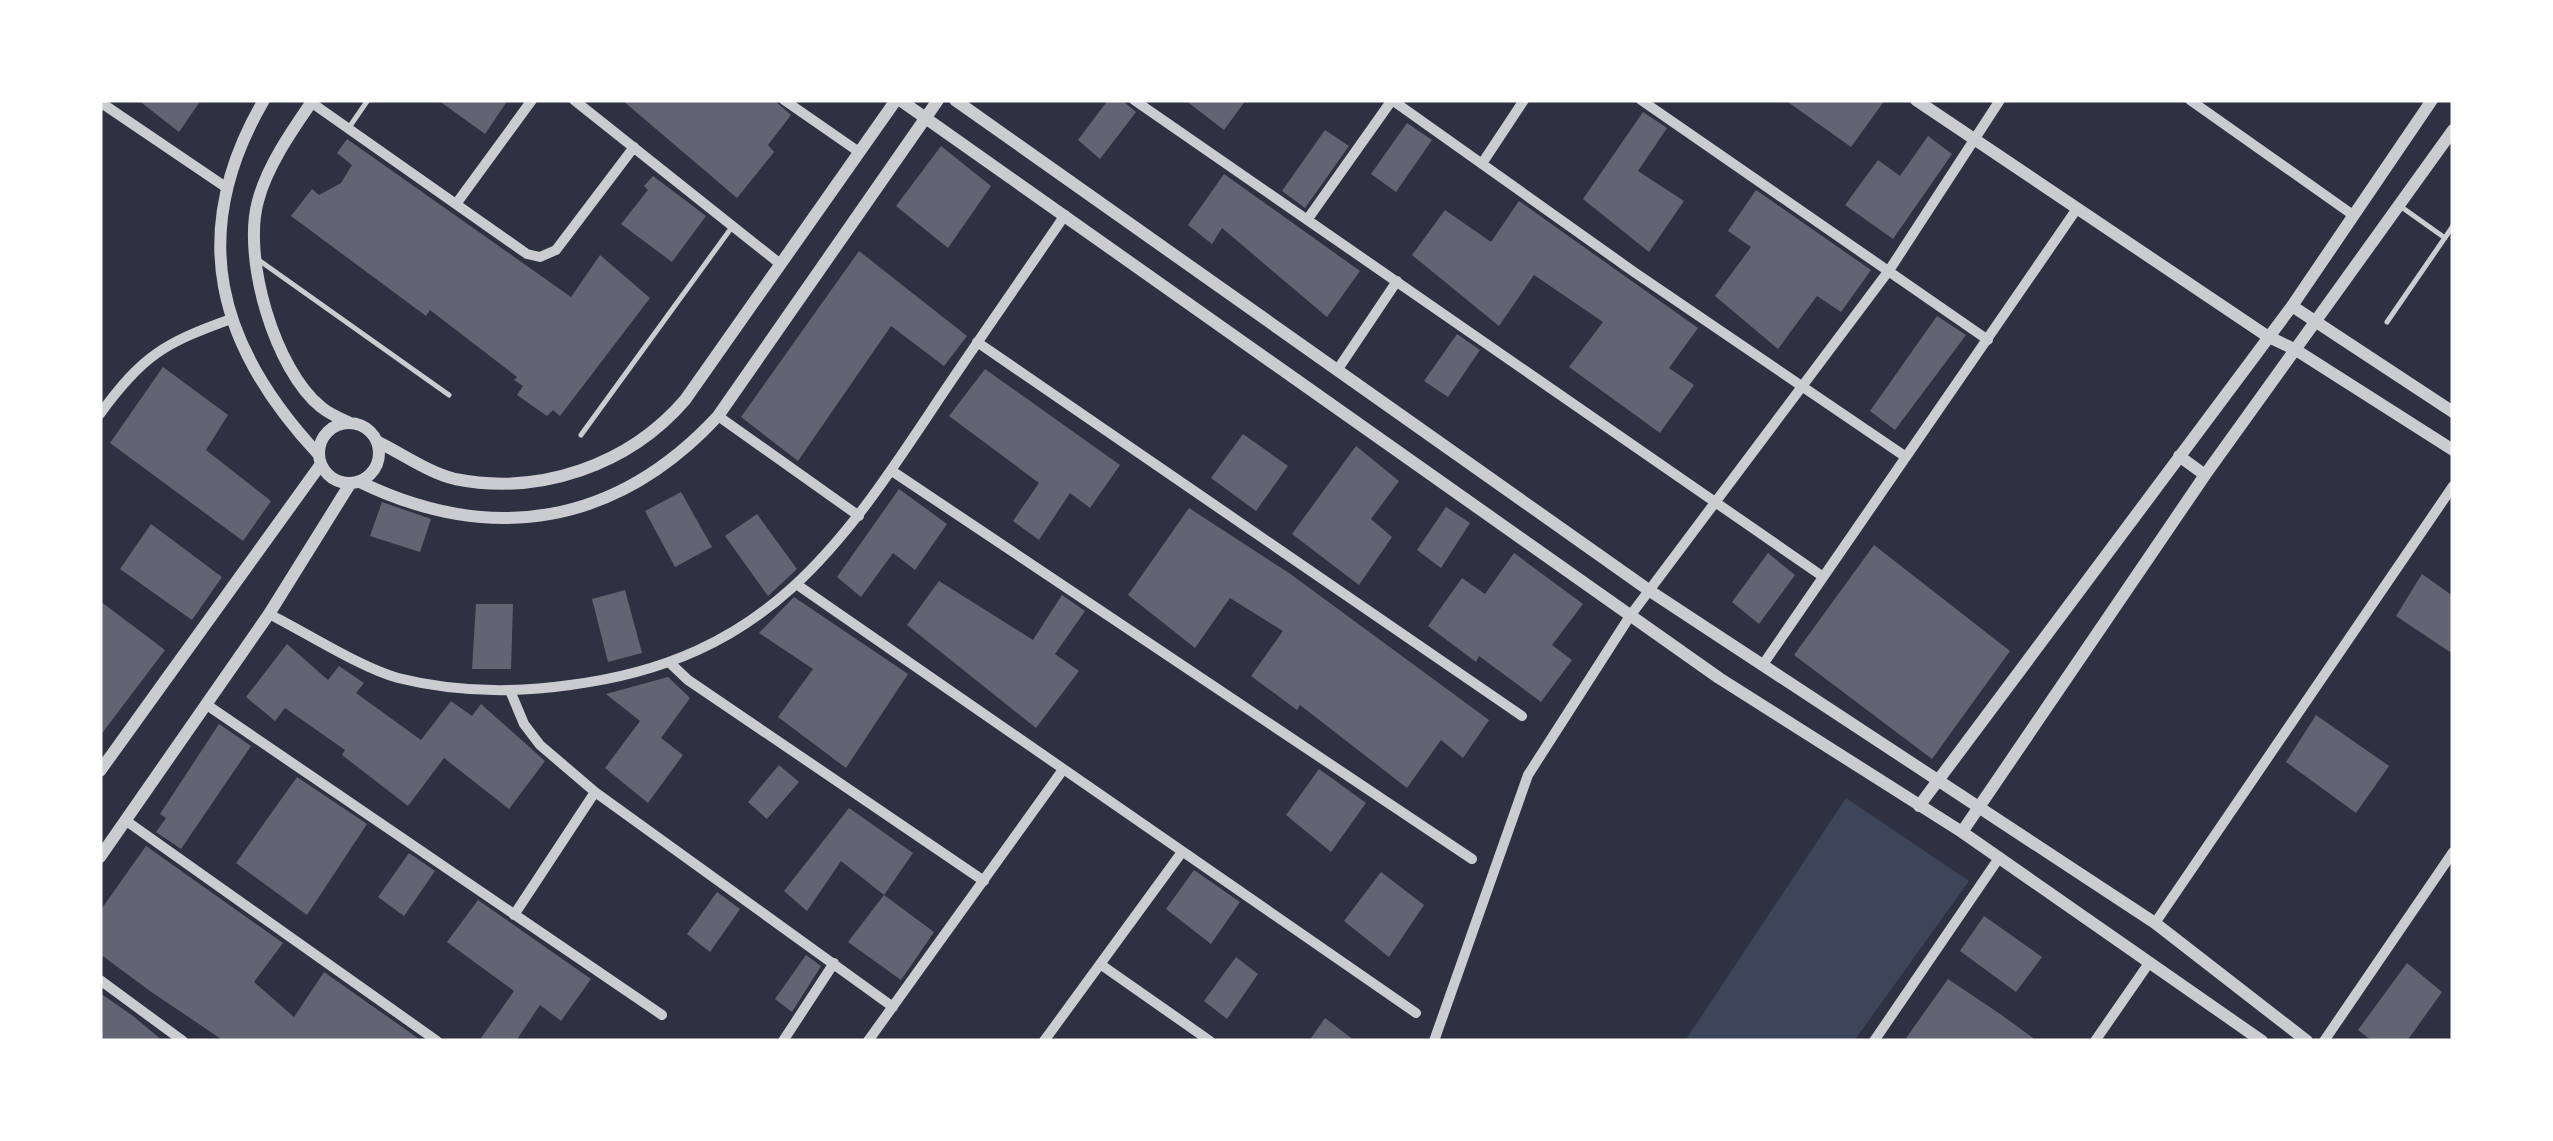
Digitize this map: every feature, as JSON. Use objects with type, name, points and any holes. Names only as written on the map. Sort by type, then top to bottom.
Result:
[{"type":"street","points":[[264,100],[240,142],[224,186],[220,250],[230,318],[265,392],[332,479],[459,518],[523,518],[557,513],[626,488],[690,447],[718,416],[938,100]]},
{"type":"street","points":[[456,204],[532,100]]},
{"type":"street","points":[[574,100],[778,262]]},
{"type":"street","points":[[784,100],[859,152]]},
{"type":"street","points":[[634,147],[556,250],[540,257],[528,254],[312,101],[294,127],[257,202],[256,258],[280,351],[319,406],[366,427],[378,442],[453,478],[536,481],[601,465],[661,428],[685,400],[778,262],[898,100],[1630,616],[1962,832],[2260,1039],[2272,1016]]},
{"type":"street","points":[[954,100],[1650,591],[2156,924],[2308,1041]]},
{"type":"street","points":[[1134,100],[1822,576]]},
{"type":"street","points":[[1307,220],[1392,100],[1634,272],[1906,457]]},
{"type":"street","points":[[1483,162],[1524,100]]},
{"type":"street","points":[[1641,100],[1988,340]]},
{"type":"street","points":[[1916,100],[2267,336],[2296,350],[2453,450]]},
{"type":"street","points":[[1434,1041],[1528,775],[1630,616],[1890,269],[2000,100]]},
{"type":"street","points":[[2190,100],[2353,215]]},
{"type":"street","points":[[1920,806],[2292,306],[2432,100]]},
{"type":"street","points":[[100,102],[224,186]]},
{"type":"street","points":[[1962,832],[2205,475],[2318,323],[2453,130]]},
{"type":"street","points":[[1764,663],[2076,210]]},
{"type":"street","points":[[270,614],[396,678],[512,693],[601,681],[670,663],[766,612],[799,586],[892,471],[1066,216]]},
{"type":"street","points":[[1338,370],[1397,282]]},
{"type":"street","points":[[2292,306],[2453,412]]},
{"type":"street","points":[[100,414],[124,380],[155,350],[230,318]]},
{"type":"street","points":[[977,342],[1522,716]]},
{"type":"street","points":[[718,416],[859,516]]},
{"type":"street","points":[[100,771],[320,459],[330,429],[348,422]]},
{"type":"street","points":[[100,856],[208,706],[355,483],[379,461],[378,442]]},
{"type":"street","points":[[2179,456],[2205,475]]},
{"type":"street","points":[[892,471],[1472,859]]},
{"type":"street","points":[[2156,924],[2453,486]]},
{"type":"street","points":[[799,586],[1416,1012]]},
{"type":"street","points":[[670,663],[688,680],[984,881]]},
{"type":"street","points":[[512,693],[524,724],[540,745],[595,792],[893,1007]]},
{"type":"street","points":[[208,706],[662,1016]]},
{"type":"street","points":[[868,1041],[1062,771]]},
{"type":"street","points":[[514,914],[595,792]]},
{"type":"street","points":[[125,820],[437,1041]]},
{"type":"street","points":[[1044,1041],[1182,852]]},
{"type":"street","points":[[2324,1041],[2453,852]]},
{"type":"street","points":[[1874,1041],[1999,858]]},
{"type":"street","points":[[2440,873],[2453,883]]},
{"type":"street","points":[[784,1041],[834,963]]},
{"type":"street","points":[[2094,1041],[2150,963]]},
{"type":"street","points":[[1100,964],[1210,1041]]},
{"type":"street","points":[[100,980],[183,1041]]},
{"type":"lane","points":[[348,128],[368,100]]},
{"type":"lane","points":[[2400,206],[2444,238]]},
{"type":"lane","points":[[581,435],[734,225]]},
{"type":"lane","points":[[2387,322],[2453,226]]},
{"type":"lane","points":[[256,258],[449,395]]},
{"type":"shaded area","points":[[1846,798],[1969,881],[1854,1041],[1685,1041]]},
{"type":"building","points":[[138,100],[201,100],[179,132]]},
{"type":"building","points":[[438,100],[508,100],[485,134]]},
{"type":"building","points":[[622,100],[774,100],[791,115],[768,145],[774,152],[737,198]]},
{"type":"building","points":[[1108,100],[1122,100],[1136,112],[1100,159],[1078,140]]},
{"type":"building","points":[[1185,100],[1246,100],[1224,130]]},
{"type":"building","points":[[1785,100],[1885,100],[1851,147]]},
{"type":"building","points":[[1643,112],[1667,128],[1638,171],[1684,201],[1649,252],[1583,199]]},
{"type":"building","points":[[1407,123],[1432,140],[1396,192],[1371,174]]},
{"type":"building","points":[[1325,130],[1349,146],[1305,208],[1282,191]]},
{"type":"building","points":[[1928,136],[1952,154],[1893,239],[1845,205],[1878,160],[1900,176]]},
{"type":"building","points":[[347,139],[571,297],[600,255],[650,298],[560,416],[553,410],[547,416],[517,395],[523,386],[514,380],[517,377],[430,310],[426,316],[291,216],[312,189],[319,195],[341,183],[352,165],[337,153]]},
{"type":"building","points":[[941,146],[991,186],[948,248],[896,206]]},
{"type":"building","points":[[1224,174],[1360,271],[1327,317],[1222,228],[1212,244],[1188,225]]},
{"type":"building","points":[[653,176],[706,216],[672,262],[621,224],[648,190],[644,186]]},
{"type":"building","points":[[1756,190],[1871,270],[1841,312],[1817,296],[1778,349],[1715,296],[1751,247],[1728,231]]},
{"type":"building","points":[[1519,201],[1698,328],[1669,368],[1694,385],[1660,433],[1569,367],[1603,322],[1534,275],[1499,326],[1412,255],[1445,210],[1491,242]]},
{"type":"building","points":[[859,251],[967,336],[944,366],[891,326],[798,461],[741,417]]},
{"type":"building","points":[[1937,316],[1966,335],[1895,430],[1870,411]]},
{"type":"building","points":[[1457,334],[1480,350],[1448,397],[1424,381]]},
{"type":"building","points":[[163,367],[228,415],[206,450],[271,501],[243,541],[110,443]]},
{"type":"building","points":[[985,369],[1120,465],[1090,508],[1070,493],[1039,540],[1013,521],[1039,483],[949,416]]},
{"type":"building","points":[[1243,434],[1288,466],[1256,511],[1211,478]]},
{"type":"building","points":[[1356,446],[1399,481],[1371,519],[1392,537],[1359,585],[1292,534]]},
{"type":"building","points":[[899,489],[947,524],[915,570],[893,553],[861,597],[837,577]]},
{"type":"building","points":[[681,492],[712,547],[675,567],[645,511]]},
{"type":"building","points":[[382,502],[431,519],[420,552],[370,536]]},
{"type":"building","points":[[1446,507],[1470,523],[1441,568],[1417,550]]},
{"type":"building","points":[[1189,508],[1289,573],[1489,720],[1463,758],[1441,740],[1407,788],[1300,705],[1297,710],[1251,676],[1283,631],[1230,598],[1195,648],[1128,595]]},
{"type":"building","points":[[757,514],[797,569],[768,596],[725,536]]},
{"type":"building","points":[[151,524],[222,577],[192,620],[120,569]]},
{"type":"building","points":[[1874,545],[2010,651],[1932,759],[1794,655]]},
{"type":"building","points":[[1514,553],[1583,604],[1552,645],[1572,660],[1541,702],[1479,656],[1476,662],[1428,626],[1462,578],[1485,594]]},
{"type":"building","points":[[1768,553],[1795,575],[1759,624],[1732,602]]},
{"type":"building","points":[[2422,574],[2453,596],[2453,654],[2396,616]]},
{"type":"building","points":[[939,581],[1033,640],[1062,595],[1085,611],[1055,654],[1079,671],[1036,728],[907,625]]},
{"type":"building","points":[[625,590],[642,653],[608,662],[592,599]]},
{"type":"building","points":[[794,597],[908,674],[846,768],[778,717],[813,669],[759,633]]},
{"type":"building","points":[[100,601],[165,650],[100,736]]},
{"type":"building","points":[[476,604],[513,604],[511,669],[472,669]]},
{"type":"building","points":[[287,644],[328,680],[339,666],[364,683],[356,693],[421,740],[451,701],[472,716],[481,704],[545,761],[509,809],[444,758],[408,806],[342,755],[345,750],[285,708],[275,721],[246,697]]},
{"type":"building","points":[[668,677],[690,698],[661,738],[683,755],[648,803],[605,768],[640,721],[606,694]]},
{"type":"building","points":[[2316,715],[2389,766],[2356,813],[2286,762]]},
{"type":"building","points":[[219,724],[251,746],[181,849],[156,832],[166,818],[160,814]]},
{"type":"building","points":[[779,765],[799,782],[767,819],[748,802]]},
{"type":"building","points":[[1319,769],[1366,803],[1331,852],[1286,815]]},
{"type":"building","points":[[297,777],[367,824],[307,915],[236,863]]},
{"type":"building","points":[[849,808],[913,853],[884,895],[841,861],[807,911],[784,891]]},
{"type":"building","points":[[146,846],[283,943],[254,982],[294,1017],[324,972],[422,1041],[224,1041],[150,991],[100,954],[100,911]]},
{"type":"building","points":[[409,853],[435,871],[404,916],[378,897]]},
{"type":"building","points":[[1194,870],[1240,902],[1211,944],[1166,909]]},
{"type":"building","points":[[1381,872],[1424,905],[1389,957],[1344,921]]},
{"type":"building","points":[[717,892],[740,909],[710,952],[687,934]]},
{"type":"building","points":[[884,895],[934,932],[901,980],[848,942]]},
{"type":"building","points":[[478,900],[591,979],[561,1021],[540,1005],[516,1041],[479,1041],[514,991],[447,942]]},
{"type":"building","points":[[1984,916],[2042,957],[2016,992],[1960,951]]},
{"type":"building","points":[[806,955],[821,966],[792,1012],[775,999]]},
{"type":"building","points":[[1236,957],[1258,974],[1227,1019],[1204,1001]]},
{"type":"building","points":[[2407,963],[2442,992],[2407,1041],[2372,1041],[2358,1030]]},
{"type":"building","points":[[1948,979],[2003,1016],[2037,1041],[1904,1041]]},
{"type":"building","points":[[100,993],[133,1016],[163,1041],[100,1041]]},
{"type":"building","points":[[1325,1018],[1355,1041],[1309,1041]]}]
